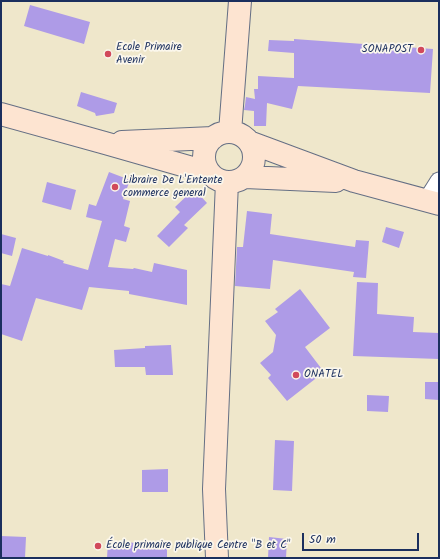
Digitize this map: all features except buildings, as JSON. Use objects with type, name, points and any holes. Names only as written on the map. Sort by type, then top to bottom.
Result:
[{"type":"main road","points":[[227,178],[205,165],[204,155],[207,146],[221,135],[240,1]]},
{"type":"main road","points":[[1,114],[105,142],[227,178],[354,181]]},
{"type":"main road","points":[[105,142],[241,135],[250,142],[354,181],[433,202]]},
{"type":"main road","points":[[227,178],[252,168],[255,157],[250,142]]},
{"type":"main road","points":[[217,558],[214,489],[227,178]]},
{"type":"street","points":[[433,202],[439,181]]},
{"type":"place","name":"SONAPOST","points":[[421,50]]},
{"type":"place","name":"Ecole Primaire Avenir","points":[[108,54]]},
{"type":"place","name":"Libraire De L'Entente commerce general","points":[[115,187]]},
{"type":"place","name":"ONATEL","points":[[296,375]]},
{"type":"place","name":"École primaire publique Centre \"B et C\"","points":[[98,546]]}]
